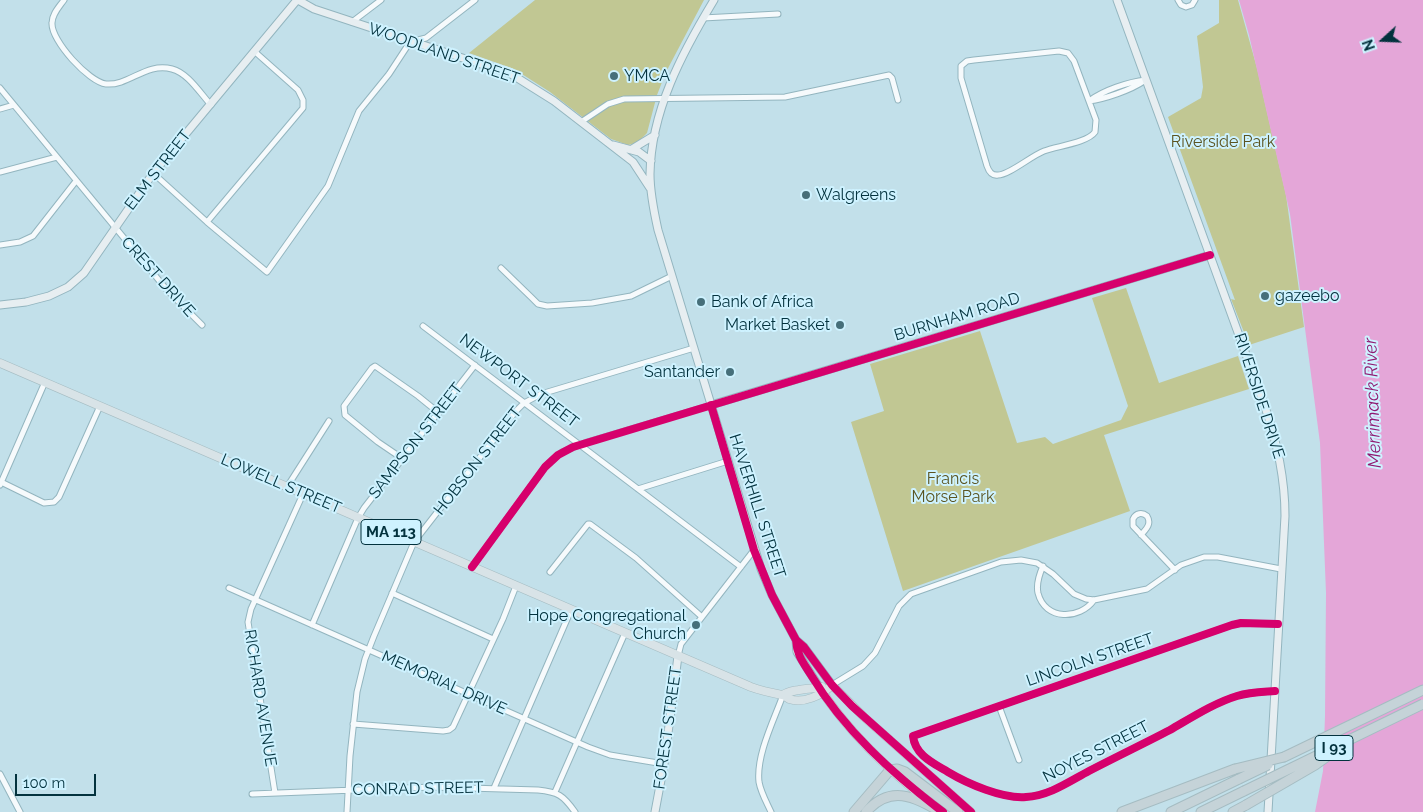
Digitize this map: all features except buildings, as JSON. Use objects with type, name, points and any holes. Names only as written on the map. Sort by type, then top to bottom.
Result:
[{"type":"highway","name":"I 93","points":[[1171,812],[1423,690]]},
{"type":"highway","name":"I 93","points":[[1202,812],[1423,704]]},
{"type":"highway","points":[[1233,812],[1315,765],[1349,740]]},
{"type":"highway","points":[[1122,812],[1234,770],[1284,757]]},
{"type":"highway","points":[[854,812],[890,770],[897,769],[905,772],[958,812]]},
{"type":"highway","points":[[866,812],[881,800],[897,795],[918,799],[942,812]]},
{"type":"main road","name":"ELM STREET","points":[[0,305],[38,300],[67,287],[77,280],[90,266],[153,173],[298,0]]},
{"type":"main road","name":"WOODLAND STREET","points":[[298,0],[314,9],[511,74],[535,88],[633,162],[651,190]]},
{"type":"main road","name":"HAVERHILL STREET","points":[[714,0],[686,50],[666,97],[655,135],[651,161],[651,190],[658,230],[754,550],[772,595],[796,640],[804,647],[832,685]]},
{"type":"main road","name":"RIVERSIDE DRIVE","points":[[1117,0],[1269,418],[1280,456],[1285,496],[1268,812]]},
{"type":"main road","points":[[630,150],[638,147],[655,135]]},
{"type":"main road","name":"WOODLAND STREET","points":[[611,145],[639,152],[651,161]]},
{"type":"main road","points":[[633,162],[651,161]]},
{"type":"main road","name":"BURNHAM ROAD","points":[[711,405],[1210,254]]},
{"type":"main road","name":"LOWELL STREET","points":[[0,363],[752,687],[784,695],[790,699],[806,699],[821,690]]},
{"type":"main road","name":"HAVERHILL STREET","points":[[796,640],[797,652],[821,690]]},
{"type":"main road","name":"FOREST STREET","points":[[656,812],[678,656]]},
{"type":"main road","points":[[942,812],[890,770],[860,738],[821,690],[832,685],[864,717],[971,812]]},
{"type":"street","points":[[64,0],[53,19],[54,35],[74,61],[94,79],[105,84],[112,84],[152,69],[174,69],[188,79],[211,105]]},
{"type":"street","points":[[352,22],[381,0]]},
{"type":"street","points":[[153,173],[206,222],[267,272],[328,186],[359,111],[390,74],[410,42],[426,38],[475,0]]},
{"type":"street","points":[[1178,0],[1182,6],[1188,7],[1195,0]]},
{"type":"street","points":[[704,18],[778,14]]},
{"type":"street","points":[[1066,51],[1073,59],[1089,101],[1096,124],[1093,135],[1086,139],[1044,151],[1007,172],[996,176],[989,171],[987,166],[960,70],[963,63],[974,60],[1066,51]]},
{"type":"street","points":[[206,222],[303,108],[303,100],[298,90],[254,52]]},
{"type":"street","points":[[581,122],[608,104],[618,100],[666,97],[725,99],[784,97],[889,75],[892,78],[898,100]]},
{"type":"street","points":[[1089,101],[1097,100],[1138,85],[1146,80]]},
{"type":"street","name":"CREST DRIVE","points":[[0,88],[114,228],[167,290],[202,325]]},
{"type":"street","points":[[0,109],[14,105]]},
{"type":"street","points":[[0,172],[57,158]]},
{"type":"street","points":[[0,245],[20,242],[33,236],[76,181]]},
{"type":"street","points":[[501,268],[538,304],[547,306],[592,303],[624,297],[642,291],[672,276]]},
{"type":"street","name":"NEWPORT STREET","points":[[423,326],[741,567]]},
{"type":"street","name":"HOBSON STREET","points":[[347,812],[353,724],[360,676],[414,542],[524,403],[541,394],[694,348]]},
{"type":"street","name":"SAMPSON STREET","points":[[312,625],[358,518],[475,365]]},
{"type":"street","points":[[404,459],[378,442],[345,415],[344,406],[372,368],[375,366],[439,413]]},
{"type":"street","points":[[45,382],[1,484],[44,503],[54,502],[58,497],[100,406]]},
{"type":"street","points":[[472,567],[545,467],[562,452],[579,444],[711,405]]},
{"type":"street","points":[[287,487],[329,421]]},
{"type":"street","points":[[638,489],[728,461]]},
{"type":"street","name":"RICHARD AVENUE","points":[[275,793],[248,630],[249,616],[303,494]]},
{"type":"street","points":[[550,572],[588,524],[636,558],[702,617]]},
{"type":"street","points":[[1142,535],[1175,570]]},
{"type":"street","name":"FOREST STREET","points":[[678,656],[681,644],[754,550]]},
{"type":"street","points":[[832,685],[863,666],[876,653],[899,606],[911,594],[1010,560],[1027,561],[1042,566],[1074,594],[1094,600],[1147,589],[1189,562],[1212,556],[1282,569]]},
{"type":"street","points":[[1042,566],[1039,575],[1038,592],[1044,604],[1053,612],[1060,615],[1074,614],[1086,609],[1094,600]]},
{"type":"street","points":[[353,724],[449,730],[456,721],[516,586]]},
{"type":"street","name":"MEMORIAL DRIVE","points":[[229,588],[577,742],[610,755],[664,764]]},
{"type":"street","points":[[392,593],[493,639]]},
{"type":"street","points":[[494,788],[571,610]]},
{"type":"street","name":"LINCOLN STREET","points":[[913,736],[1232,625],[1240,623],[1278,624]]},
{"type":"street","points":[[575,812],[564,797],[555,792],[625,633]]},
{"type":"street","name":"NOYES STREET","points":[[913,736],[919,753],[952,774],[977,786],[1024,798],[1036,796],[1072,781],[1236,696],[1275,691]]},
{"type":"street","points":[[770,812],[760,786],[759,770],[764,747],[784,695]]},
{"type":"street","points":[[999,706],[1019,760]]},
{"type":"street","points":[[0,774],[20,812]]},
{"type":"street","name":"CONRAD STREET","points":[[252,794],[432,787],[494,788],[555,792]]},
{"type":"green space","name":"YMCA","points":[[535,0],[704,0],[666,72],[657,95],[647,133],[637,143],[628,145],[611,139],[550,92],[514,69],[469,53]]},
{"type":"green space","name":"Riverside Park","points":[[1219,0],[1238,0],[1257,68],[1286,195],[1304,327],[1249,345],[1231,299],[1235,300],[1168,117],[1201,98],[1203,87],[1197,36],[1219,23]]},
{"type":"green space","name":"Francis Morse Park","points":[[1126,288],[1159,383],[1238,356],[1249,389],[1104,435],[1130,511],[903,591],[851,422],[884,411],[870,364],[980,331],[1017,443],[1045,437],[1053,444],[1121,420],[1128,406],[1092,298]]},
{"type":"water","name":"Merrimack River","points":[[1239,0],[1423,0],[1423,812],[1315,812],[1323,771],[1325,716],[1326,593],[1320,443],[1290,214],[1249,35]]},
{"type":"cycle path","points":[[472,567],[545,467],[558,455],[573,447],[1210,255]]},
{"type":"cycle path","points":[[711,405],[754,550],[772,595],[796,640],[804,647],[832,685],[852,706],[971,812]]},
{"type":"cycle path","points":[[1275,691],[1237,696],[1220,703],[1059,787],[1035,796],[1007,796],[986,790],[956,777],[926,758],[914,743],[913,736],[1232,625],[1241,623],[1278,624]]},
{"type":"cycle path","points":[[796,640],[799,655],[805,666],[838,714],[870,750],[943,812]]},
{"type":"place","name":"YMCA","points":[[614,76]]},
{"type":"place","name":"Walgreens","points":[[806,195]]},
{"type":"place","name":"gazeebo","points":[[1265,296]]},
{"type":"place","name":"Bank of Africa","points":[[701,302]]},
{"type":"place","name":"Market Basket","points":[[840,325]]},
{"type":"place","name":"Santander","points":[[730,372]]},
{"type":"place","name":"Hope Congregational Church","points":[[696,625]]}]
